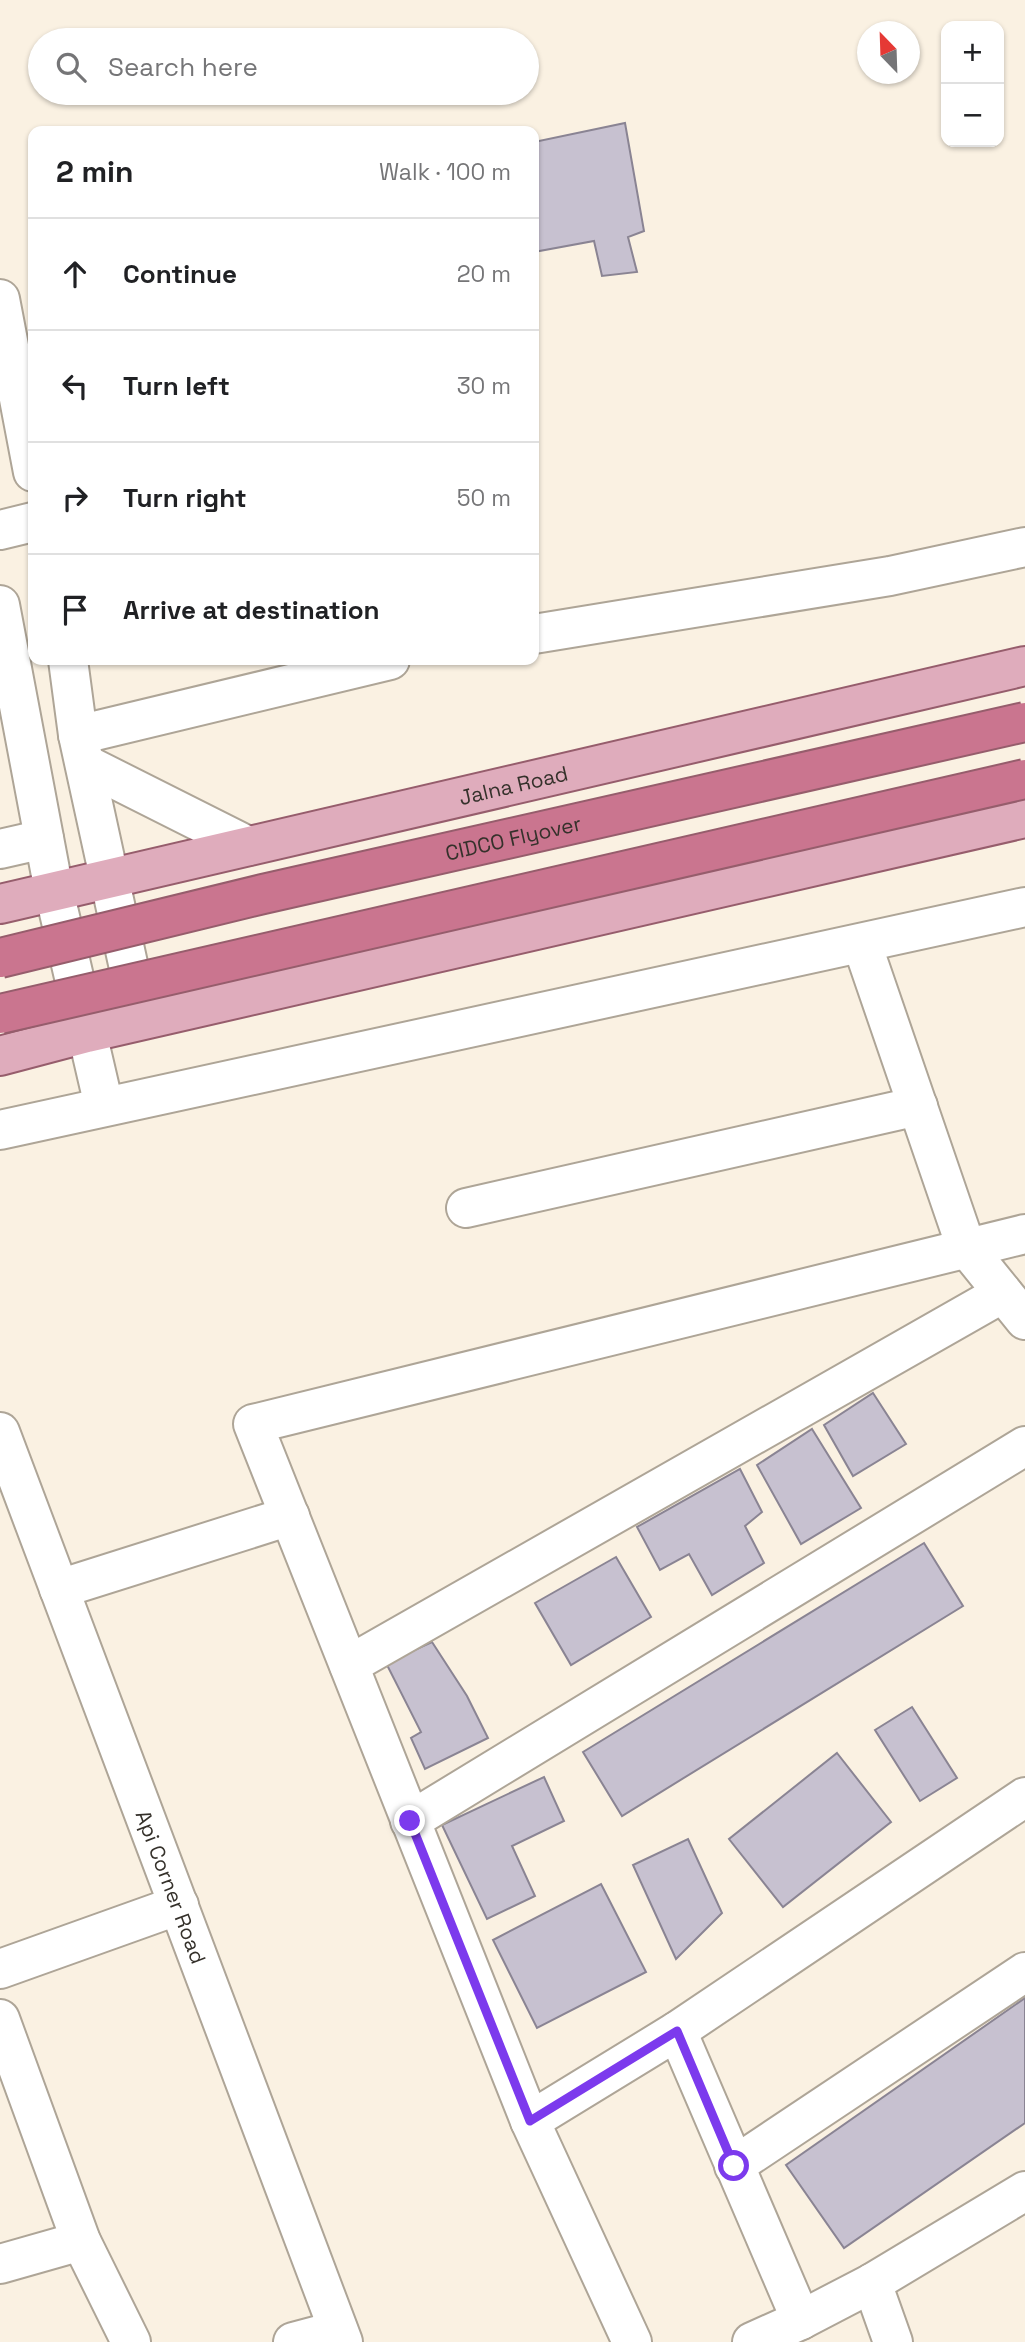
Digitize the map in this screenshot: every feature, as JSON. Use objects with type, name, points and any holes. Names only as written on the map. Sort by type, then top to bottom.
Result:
[{"type":"highway","name":"CIDCO Flyover","points":[[0,958],[276,891],[1025,722]]},
{"type":"highway","points":[[0,1014],[1025,779]]},
{"type":"main road","name":"Jalna Road","points":[[0,904],[1025,666]]},
{"type":"main road","points":[[0,1056],[87,1033],[1025,818]]},
{"type":"street","points":[[0,299],[28,446]]},
{"type":"street","points":[[0,530],[28,523]]},
{"type":"street","points":[[539,633],[890,576],[1025,547]]},
{"type":"street","points":[[0,605],[54,891],[104,1106]]},
{"type":"street","points":[[69,665],[82,749],[141,1021]]},
{"type":"street","points":[[82,749],[373,665]]},
{"type":"street","points":[[82,749],[248,846]]},
{"type":"street","points":[[0,849],[44,839]]},
{"type":"street","points":[[0,1130],[1025,907]]},
{"type":"street","points":[[349,1665],[1014,1307],[966,1247],[862,944]]},
{"type":"street","points":[[466,1208],[918,1106]]},
{"type":"street","points":[[632,2342],[530,2121],[253,1424],[1025,1234]]},
{"type":"street","name":"Api Corner Road","points":[[0,1432],[340,2336]]},
{"type":"street","points":[[410,1821],[1025,1446]]},
{"type":"street","points":[[59,1589],[290,1516]]},
{"type":"street","points":[[530,2121],[677,2031],[1025,1797]]},
{"type":"street","points":[[0,1969],[179,1905]]},
{"type":"street","points":[[734,2166],[1025,1972]]},
{"type":"street","points":[[0,2019],[81,2241],[131,2342]]},
{"type":"street","points":[[677,2031],[801,2320]]},
{"type":"street","points":[[752,2342],[872,2283],[1024,2190]]},
{"type":"street","points":[[0,2264],[81,2241]]},
{"type":"street","points":[[872,2283],[893,2342]]},
{"type":"street","points":[[293,2342],[340,2336]]},
{"type":"building","points":[[625,123],[644,231],[628,237],[637,272],[602,276],[594,241],[539,251],[539,141]]},
{"type":"building","points":[[873,1393],[906,1444],[853,1476],[824,1425]]},
{"type":"building","points":[[812,1429],[861,1508],[801,1544],[757,1465]]},
{"type":"building","points":[[740,1469],[762,1512],[745,1526],[764,1563],[712,1595],[689,1554],[660,1570],[637,1527]]},
{"type":"building","points":[[924,1543],[963,1606],[622,1816],[583,1752]]},
{"type":"building","points":[[616,1557],[651,1617],[571,1665],[535,1603]]},
{"type":"building","points":[[432,1642],[467,1696],[488,1738],[425,1769],[411,1738],[421,1732],[386,1663]]},
{"type":"building","points":[[912,1707],[957,1778],[920,1801],[875,1730]]},
{"type":"building","points":[[837,1753],[891,1822],[783,1907],[729,1839]]},
{"type":"building","points":[[544,1777],[564,1821],[512,1846],[535,1896],[487,1919],[442,1825]]},
{"type":"building","points":[[688,1839],[722,1913],[676,1959],[633,1865]]},
{"type":"building","points":[[601,1884],[646,1972],[537,2028],[493,1940]]},
{"type":"building","points":[[1025,1998],[1025,2123],[844,2248],[786,2165]]},
{"type":"route","points":[[410,1821],[530,2121],[677,2031],[734,2166]]}]
